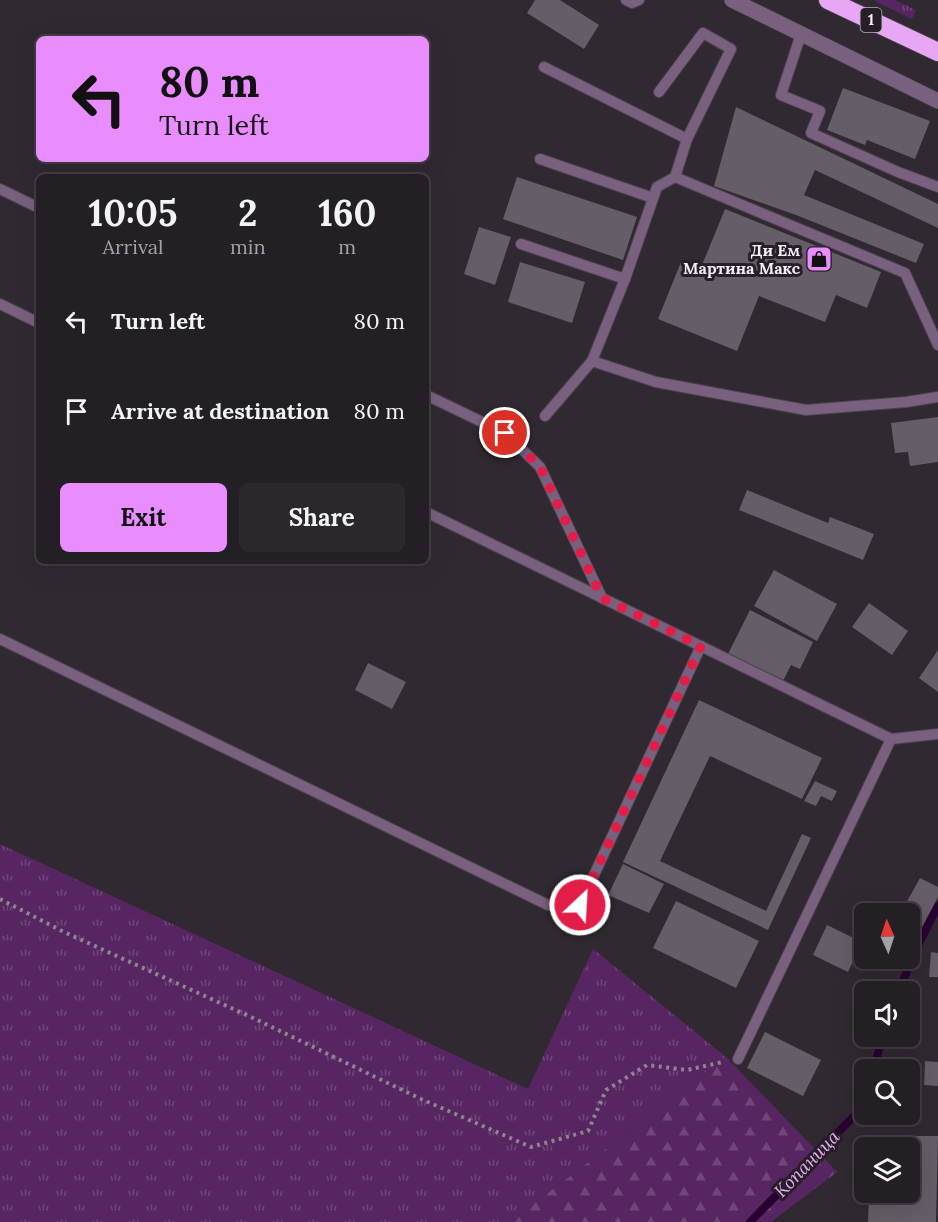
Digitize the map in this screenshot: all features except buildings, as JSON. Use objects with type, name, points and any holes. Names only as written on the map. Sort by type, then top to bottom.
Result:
[{"type":"highway","name":"1","points":[[828,0],[938,52]]},
{"type":"street","points":[[732,0],[938,101]]},
{"type":"lane","points":[[626,0],[632,3],[639,0]]},
{"type":"lane","points":[[545,416],[592,361],[625,279],[657,187],[675,177],[687,139],[731,49],[703,33],[659,92]]},
{"type":"lane","points":[[801,34],[781,95],[820,111],[811,133],[898,172],[938,187]]},
{"type":"lane","points":[[544,67],[687,139]]},
{"type":"lane","points":[[540,159],[653,198]]},
{"type":"lane","points":[[675,177],[905,273],[938,345]]},
{"type":"lane","points":[[0,189],[36,207]]},
{"type":"lane","points":[[521,244],[625,279]]},
{"type":"lane","points":[[0,304],[36,322]]},
{"type":"lane","points":[[592,361],[656,382],[806,410],[906,402],[938,397]]},
{"type":"lane","points":[[429,396],[505,433],[540,467],[602,598]]},
{"type":"lane","points":[[429,513],[891,739],[938,734]]},
{"type":"lane","points":[[0,639],[548,905],[580,905],[701,646]]},
{"type":"lane","points":[[738,1059],[891,739]]},
{"type":"path","points":[[0,899],[64,932],[251,1017],[421,1099],[531,1147],[588,1131],[606,1090],[646,1065],[687,1070],[738,1059]]},
{"type":"green space","points":[[873,0],[895,0],[916,10],[912,19]]},
{"type":"green space","points":[[0,844],[528,1089],[593,949],[726,1057],[510,1222],[0,1222]]},
{"type":"green space","points":[[726,1057],[837,1172],[771,1222],[510,1222]]},
{"type":"waterway","name":"Копаница","points":[[903,981],[913,955],[938,906]]},
{"type":"waterway","name":"Копаница","points":[[877,1059],[879,1047]]},
{"type":"waterway","name":"Копаница","points":[[750,1222],[854,1116]]},
{"type":"place","name":"Ди Ем Мартина Макс","points":[[819,259]]},
{"type":"route","points":[[505,433],[540,467],[602,598],[701,646],[580,905]]}]
